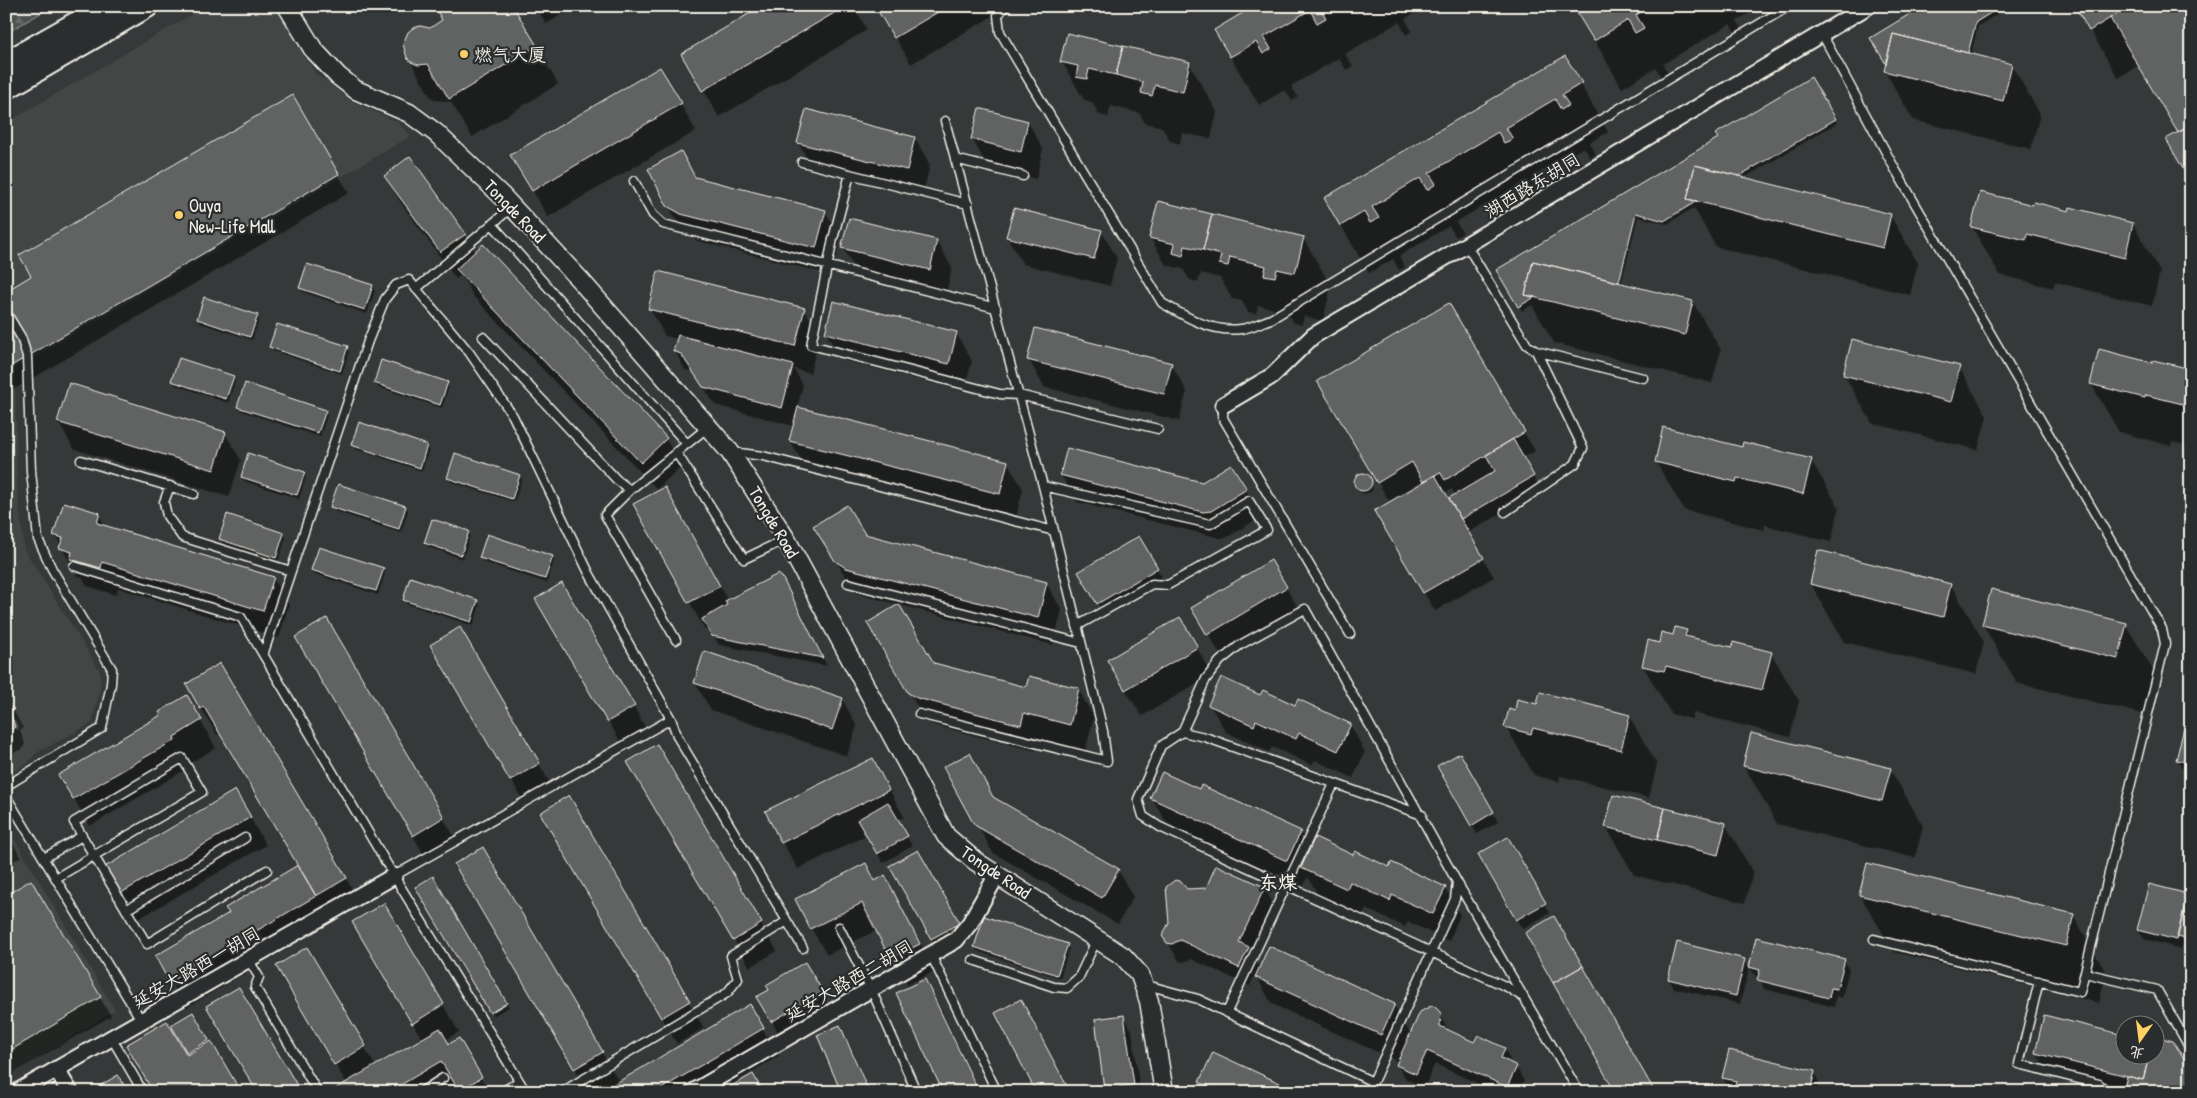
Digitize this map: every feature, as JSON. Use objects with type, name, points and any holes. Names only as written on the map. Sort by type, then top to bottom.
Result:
[{"type":"main road","points":[[6,63],[107,6]]},
{"type":"main road","points":[[6,88],[147,6]]},
{"type":"street","name":"Tongde Road","points":[[287,6],[313,49],[338,76],[356,90],[409,113],[436,133],[512,207],[580,281],[730,452],[786,539],[946,836],[975,861],[1123,956],[1140,975],[1149,1001],[1164,1092]]},
{"type":"street","name":"湖西路东胡同","points":[[1223,406],[1272,376],[1313,336],[1868,6]]},
{"type":"street","name":"延安大路西二胡同","points":[[693,1092],[956,940],[970,923],[997,875]]},
{"type":"street","name":"延安大路西一胡同","points":[[17,1092],[394,876]]},
{"type":"street","points":[[56,1068],[70,1092]]},
{"type":"lane","points":[[1005,6],[998,15],[1000,32],[1162,303],[1189,319],[1215,328],[1241,329],[1271,319],[1789,6]]},
{"type":"lane","points":[[1822,34],[1895,169],[2162,629],[2165,644],[2080,992],[1874,939]]},
{"type":"lane","points":[[919,714],[1106,761],[1103,732],[1043,486],[945,121]]},
{"type":"lane","points":[[956,159],[1023,176]]},
{"type":"lane","points":[[802,162],[968,204]]},
{"type":"lane","points":[[850,174],[811,345],[1000,394],[1019,395],[1158,429]]},
{"type":"lane","points":[[634,180],[653,215],[663,224],[996,308]]},
{"type":"lane","points":[[416,289],[512,207]]},
{"type":"lane","points":[[492,224],[687,444]]},
{"type":"lane","points":[[1467,246],[1527,345],[1536,351],[1643,378]]},
{"type":"lane","points":[[264,652],[368,341],[385,299],[396,285],[409,280],[469,352],[512,416],[589,573],[671,719],[678,738],[803,948]]},
{"type":"lane","points":[[6,312],[20,337],[27,356],[31,471],[38,539],[52,569],[112,669],[112,684],[102,728],[6,786]]},
{"type":"lane","points":[[483,337],[617,480],[630,490]]},
{"type":"lane","points":[[1504,512],[1575,464],[1583,448],[1536,351]]},
{"type":"lane","points":[[1223,406],[1223,418],[1350,634]]},
{"type":"lane","points":[[676,640],[604,515],[630,490],[708,427]]},
{"type":"lane","points":[[676,452],[744,559],[786,539]]},
{"type":"lane","points":[[730,452],[763,456],[1054,531]]},
{"type":"lane","points":[[81,460],[194,494]]},
{"type":"lane","points":[[170,486],[164,502],[168,516],[182,537],[291,571]]},
{"type":"lane","points":[[1043,486],[1210,524],[1249,500],[1266,530],[1168,585],[1152,584],[1077,626]]},
{"type":"lane","points":[[74,566],[241,617],[264,652],[394,876],[526,1092]]},
{"type":"lane","points":[[848,583],[1081,643]]},
{"type":"lane","points":[[1524,998],[1507,986],[1431,953],[1143,816],[1138,799],[1151,766],[1161,746],[1182,732],[1206,679],[1220,661],[1240,645],[1305,609],[1422,815],[1457,882],[1579,1092]]},
{"type":"lane","points":[[394,876],[671,719]]},
{"type":"lane","points":[[1182,732],[1205,737],[1422,815]]},
{"type":"lane","points":[[56,878],[94,856],[202,792],[182,758],[74,822],[82,836],[94,856],[126,910],[147,944],[267,870]]},
{"type":"lane","points":[[1227,1012],[1334,784]]},
{"type":"lane","points":[[6,796],[141,1020]]},
{"type":"lane","points":[[44,858],[82,836]]},
{"type":"lane","points":[[126,910],[245,838]]},
{"type":"lane","points":[[1369,1092],[1455,900],[1457,882]]},
{"type":"lane","points":[[562,1092],[727,993],[738,979],[731,956],[787,921]]},
{"type":"lane","points":[[839,927],[871,989],[913,1084]]},
{"type":"lane","points":[[973,960],[1054,987],[1067,988],[1078,977],[1097,939]]},
{"type":"lane","points":[[931,955],[997,1092]]},
{"type":"lane","points":[[248,959],[258,977],[255,987],[318,1091]]},
{"type":"lane","points":[[2085,973],[2157,990],[2191,1050]]},
{"type":"lane","points":[[2039,981],[2019,1064],[2098,1084],[2108,1092]]},
{"type":"lane","points":[[1144,984],[1198,998],[1373,1082]]},
{"type":"lane","points":[[111,1037],[142,1092]]},
{"type":"lane","points":[[421,1092],[443,1078]]},
{"type":"lane","points":[[502,1092],[519,1081]]},
{"type":"shaded area","points":[[206,6],[274,6],[315,73],[351,101],[397,122],[411,136],[15,368],[17,484],[24,549],[100,671],[101,685],[92,723],[35,754],[28,763],[6,776],[6,123]]},
{"type":"shaded area","points":[[6,825],[115,1010],[6,1077]]},
{"type":"green space","points":[[6,6],[53,6],[6,33]]},
{"type":"building","name":"燃气大厦","points":[[444,6],[513,6],[537,46],[449,99],[428,64],[418,65],[411,62],[407,58],[403,44],[408,32],[413,28],[420,26],[430,28],[442,20],[437,11]]},
{"type":"building","points":[[762,6],[846,6],[702,91],[681,54]]},
{"type":"building","points":[[875,6],[948,6],[894,38]]},
{"type":"building","points":[[1254,6],[1319,6],[1326,18],[1317,23],[1310,10],[1264,37],[1271,49],[1263,54],[1256,42],[1230,57],[1214,30]]},
{"type":"building","points":[[1589,6],[1652,6],[1636,15],[1644,28],[1635,33],[1628,20],[1594,41],[1577,13]]},
{"type":"building","points":[[1923,6],[2002,6],[1976,22],[1968,53],[1893,34],[1886,64],[1870,38]]},
{"type":"building","points":[[2075,6],[2130,6],[2089,31]]},
{"type":"building","points":[[2130,6],[2187,6],[2191,13],[2191,125],[2178,133],[2110,18]]},
{"type":"building","points":[[1067,33],[1123,46],[1116,75],[1089,69],[1087,79],[1076,77],[1078,66],[1060,62]]},
{"type":"building","points":[[1893,34],[2012,64],[2003,101],[1884,71]]},
{"type":"building","points":[[1123,46],[1190,62],[1183,92],[1155,85],[1152,96],[1141,93],[1143,82],[1116,75]]},
{"type":"building","points":[[1565,56],[1582,83],[1562,95],[1569,105],[1561,110],[1555,99],[1506,128],[1513,139],[1504,143],[1498,132],[1429,173],[1436,184],[1427,190],[1420,178],[1372,207],[1379,218],[1370,223],[1364,212],[1340,226],[1324,198]]},
{"type":"building","points":[[660,67],[682,103],[532,191],[510,155]]},
{"type":"building","points":[[1811,77],[1836,119],[1739,176],[1695,165],[1687,199],[1697,201],[1664,221],[1636,213],[1619,282],[1533,261],[1525,295],[1535,297],[1518,307],[1496,270],[1718,138],[1715,134]]},
{"type":"building","name":"Ouya New-Life Mall","points":[[293,95],[339,174],[6,369],[6,291],[31,276],[19,255]]},
{"type":"building","points":[[979,108],[1028,121],[1021,152],[971,139]]},
{"type":"building","points":[[806,109],[915,137],[907,170],[797,143]]},
{"type":"building","points":[[2191,125],[2191,171],[2186,174],[2166,139]]},
{"type":"building","points":[[681,151],[695,177],[826,210],[816,248],[681,214],[667,206],[648,169]]},
{"type":"building","points":[[410,156],[466,234],[440,252],[384,176]]},
{"type":"building","points":[[1695,165],[1891,214],[1883,248],[1687,199]]},
{"type":"building","points":[[1980,192],[2033,205],[2034,202],[2069,211],[2070,207],[2133,223],[2125,258],[2027,234],[2026,240],[1971,227]]},
{"type":"building","points":[[1158,201],[1212,214],[1203,250],[1185,246],[1183,256],[1173,253],[1175,244],[1149,238]]},
{"type":"building","points":[[1014,208],[1102,230],[1094,259],[1006,237]]},
{"type":"building","points":[[1212,214],[1304,237],[1295,273],[1277,269],[1275,277],[1264,275],[1266,266],[1230,257],[1228,266],[1219,264],[1221,255],[1203,250]]},
{"type":"building","points":[[849,218],[937,240],[930,270],[841,248]]},
{"type":"building","points":[[483,244],[667,438],[641,463],[456,269]]},
{"type":"building","points":[[1533,261],[1693,301],[1685,335],[1525,295]]},
{"type":"building","points":[[307,264],[373,285],[365,310],[299,288]]},
{"type":"building","points":[[658,271],[805,308],[795,346],[648,309]]},
{"type":"building","points":[[204,297],[258,315],[250,337],[197,319]]},
{"type":"building","points":[[833,301],[957,332],[949,364],[825,333]]},
{"type":"building","points":[[1449,303],[1525,432],[1445,480],[1440,472],[1423,482],[1412,462],[1377,483],[1317,381]]},
{"type":"building","points":[[277,324],[348,346],[340,371],[269,347]]},
{"type":"building","points":[[1035,328],[1172,363],[1164,394],[1027,360]]},
{"type":"building","points":[[678,335],[793,365],[782,408],[703,387],[681,354],[673,351]]},
{"type":"building","points":[[1852,339],[1960,366],[1951,402],[1843,375]]},
{"type":"building","points":[[2099,349],[2153,363],[2153,360],[2191,369],[2191,406],[2146,395],[2145,398],[2090,384]]},
{"type":"building","points":[[179,358],[234,376],[226,399],[171,381]]},
{"type":"building","points":[[381,360],[448,382],[440,405],[374,383]]},
{"type":"building","points":[[69,383],[226,432],[214,470],[57,422]]},
{"type":"building","points":[[245,383],[326,410],[318,433],[237,407]]},
{"type":"building","points":[[798,407],[1008,461],[1000,494],[789,441]]},
{"type":"building","points":[[359,422],[427,445],[420,468],[351,445]]},
{"type":"building","points":[[1663,427],[1742,447],[1743,442],[1812,459],[1803,494],[1737,478],[1736,482],[1655,462]]},
{"type":"building","points":[[1513,439],[1534,476],[1461,519],[1449,498],[1495,471],[1486,455]]},
{"type":"building","points":[[1067,448],[1202,482],[1231,464],[1247,489],[1211,511],[1203,512],[1060,475]]},
{"type":"building","points":[[248,453],[305,472],[297,495],[241,477]]},
{"type":"building","points":[[455,453],[520,475],[512,499],[447,478]]},
{"type":"building","points":[[1363,473],[1369,476],[1372,482],[1369,488],[1363,491],[1357,488],[1354,482],[1357,476]]},
{"type":"building","points":[[1435,475],[1484,558],[1423,593],[1374,511]]},
{"type":"building","points":[[338,484],[406,506],[399,529],[330,507]]},
{"type":"building","points":[[665,487],[720,586],[688,603],[633,504]]},
{"type":"building","points":[[64,502],[100,513],[97,523],[274,577],[263,611],[102,562],[101,568],[70,559],[72,552],[59,548],[63,538],[53,535]]},
{"type":"building","points":[[847,505],[865,534],[1047,582],[1038,618],[846,568],[835,561],[813,526]]},
{"type":"building","points":[[227,514],[284,533],[276,558],[219,539]]},
{"type":"building","points":[[432,519],[469,531],[461,555],[424,543]]},
{"type":"building","points":[[487,534],[553,556],[545,579],[479,558]]},
{"type":"building","points":[[1139,536],[1158,568],[1097,604],[1078,572]]},
{"type":"building","points":[[319,547],[384,568],[376,591],[311,570]]},
{"type":"building","points":[[1818,550],[1951,584],[1943,617],[1810,584]]},
{"type":"building","points":[[1271,560],[1287,587],[1207,635],[1191,608]]},
{"type":"building","points":[[778,574],[782,577],[823,658],[712,636],[702,619],[727,605],[725,601]]},
{"type":"building","points":[[410,577],[478,600],[471,622],[403,600]]},
{"type":"building","points":[[562,583],[635,706],[607,722],[535,599]]},
{"type":"building","points":[[1991,589],[2127,623],[2118,659],[1982,625]]},
{"type":"building","points":[[899,604],[934,663],[1026,687],[1029,676],[1079,688],[1070,725],[1024,713],[1021,725],[917,698],[908,693],[867,623]]},
{"type":"building","points":[[1180,617],[1198,647],[1125,690],[1107,660]]},
{"type":"building","points":[[327,618],[444,817],[413,836],[295,637]]},
{"type":"building","points":[[460,627],[540,763],[510,781],[430,645]]},
{"type":"building","points":[[1675,627],[1687,630],[1685,636],[1732,647],[1733,642],[1772,652],[1762,690],[1666,666],[1664,671],[1642,666],[1648,640],[1659,643],[1661,632],[1673,635]]},
{"type":"building","points":[[704,651],[843,698],[832,730],[694,683]]},
{"type":"building","points":[[220,663],[347,878],[316,896],[204,707],[200,709],[186,684]]},
{"type":"building","points":[[1221,677],[1260,695],[1263,690],[1295,705],[1298,699],[1351,724],[1338,751],[1299,733],[1296,739],[1256,720],[1254,726],[1208,705]]},
{"type":"building","points":[[1540,692],[1630,715],[1621,750],[1533,728],[1531,734],[1504,727],[1509,709],[1515,711],[1517,699],[1537,704]]},
{"type":"building","points":[[187,695],[202,720],[174,737],[175,740],[73,799],[58,775],[161,715],[159,712]]},
{"type":"building","points":[[6,704],[14,709],[10,712],[15,727],[6,734]]},
{"type":"building","points":[[2185,724],[2191,725],[2191,763],[2176,760]]},
{"type":"building","points":[[1751,733],[1891,768],[1882,801],[1743,766]]},
{"type":"building","points":[[657,744],[762,923],[733,941],[627,762]]},
{"type":"building","points":[[970,753],[993,797],[1119,869],[1102,898],[976,826],[943,767]]},
{"type":"building","points":[[1460,753],[1494,812],[1471,826],[1437,766]]},
{"type":"building","points":[[873,758],[889,790],[781,843],[765,811]]},
{"type":"building","points":[[1162,772],[1199,789],[1201,785],[1301,831],[1287,861],[1150,798]]},
{"type":"building","points":[[235,790],[251,817],[121,893],[105,867]]},
{"type":"building","points":[[569,795],[690,1001],[661,1018],[540,813]]},
{"type":"building","points":[[1613,795],[1665,808],[1657,840],[1605,827]]},
{"type":"building","points":[[888,802],[908,836],[877,854],[857,820]]},
{"type":"building","points":[[1665,808],[1726,823],[1718,855],[1657,840]]},
{"type":"building","points":[[1315,837],[1353,855],[1355,851],[1389,867],[1391,862],[1446,887],[1433,914],[1392,895],[1390,901],[1350,882],[1347,889],[1301,868]]},
{"type":"building","points":[[1508,837],[1546,903],[1516,920],[1478,854]]},
{"type":"building","points":[[483,847],[603,1052],[574,1069],[454,864]]},
{"type":"building","points":[[918,850],[960,923],[931,939],[889,866]]},
{"type":"building","points":[[866,863],[875,881],[885,875],[920,944],[890,959],[862,903],[810,929],[795,899]]},
{"type":"building","points":[[1867,863],[2074,914],[2066,946],[1859,895]]},
{"type":"building","points":[[298,865],[316,896],[169,982],[155,956],[229,913],[225,908]]},
{"type":"building","points":[[1216,865],[1265,887],[1239,942],[1249,947],[1239,968],[1180,940],[1172,944],[1167,943],[1162,936],[1169,923],[1166,887],[1175,880],[1180,881],[1187,889],[1206,888]]},
{"type":"building","points":[[433,876],[507,1003],[490,1013],[415,887]]},
{"type":"building","points":[[31,880],[101,997],[6,1053],[6,895]]},
{"type":"building","points":[[2149,884],[2188,894],[2177,940],[2137,930]]},
{"type":"building","points":[[2186,900],[2191,902],[2191,940],[2177,937]]},
{"type":"building","points":[[384,903],[444,1004],[412,1024],[352,922]]},
{"type":"building","points":[[984,916],[1068,944],[1057,975],[974,947]]},
{"type":"building","points":[[1554,916],[1583,966],[1553,983],[1525,933]]},
{"type":"building","points":[[1756,937],[1845,959],[1837,989],[1831,988],[1829,998],[1757,980],[1760,970],[1749,967]]},
{"type":"building","points":[[1677,942],[1745,959],[1736,996],[1668,979]]},
{"type":"building","points":[[1269,946],[1395,1004],[1381,1035],[1255,977]]},
{"type":"building","points":[[307,947],[366,1046],[334,1065],[276,966]]},
{"type":"building","points":[[805,962],[823,992],[771,1022],[756,997],[769,990],[766,985]]},
{"type":"building","points":[[1583,966],[1655,1092],[1615,1092],[1553,983]]},
{"type":"building","points":[[925,979],[979,1092],[943,1092],[896,993]]},
{"type":"building","points":[[239,987],[301,1092],[257,1092],[206,1006]]},
{"type":"building","points":[[1021,999],[1070,1092],[1036,1092],[995,1013]]},
{"type":"building","points":[[750,1004],[764,1028],[656,1092],[601,1092]]},
{"type":"building","points":[[1431,1006],[1441,1013],[1440,1026],[1474,1042],[1478,1035],[1505,1048],[1501,1058],[1517,1066],[1507,1087],[1427,1051],[1416,1074],[1396,1065],[1420,1012]]},
{"type":"building","points":[[193,1012],[209,1040],[187,1053],[171,1025]]},
{"type":"building","points":[[1124,1015],[1134,1085],[1104,1089],[1095,1019]]},
{"type":"building","points":[[2044,1015],[2114,1032],[2114,1066],[2146,1066],[2143,1080],[2035,1053]]},
{"type":"building","points":[[167,1021],[187,1055],[211,1041],[241,1092],[153,1092],[126,1045]]},
{"type":"building","points":[[840,1025],[869,1092],[841,1092],[817,1035]]},
{"type":"building","points":[[440,1028],[449,1044],[459,1038],[482,1077],[459,1091],[441,1061],[389,1092],[335,1092],[333,1090]]},
{"type":"building","points":[[2164,1039],[2173,1041],[2191,1070],[2187,1092],[2123,1092],[2127,1076],[2143,1080],[2146,1066],[2164,1066]]},
{"type":"building","points":[[1729,1050],[1815,1071],[1810,1092],[1734,1090],[1736,1081],[1722,1078]]},
{"type":"building","points":[[1213,1052],[1299,1092],[1220,1092],[1199,1082]]},
{"type":"building","points":[[753,1074],[763,1092],[733,1092],[730,1087]]},
{"type":"building","points":[[118,1075],[128,1092],[91,1091]]},
{"type":"place","name":"燃气大厦","points":[[464,54]]},
{"type":"place","name":"Ouya New-Life Mall","points":[[179,215]]},
{"type":"district","name":"东煤","points":[[1278,882]]}]
